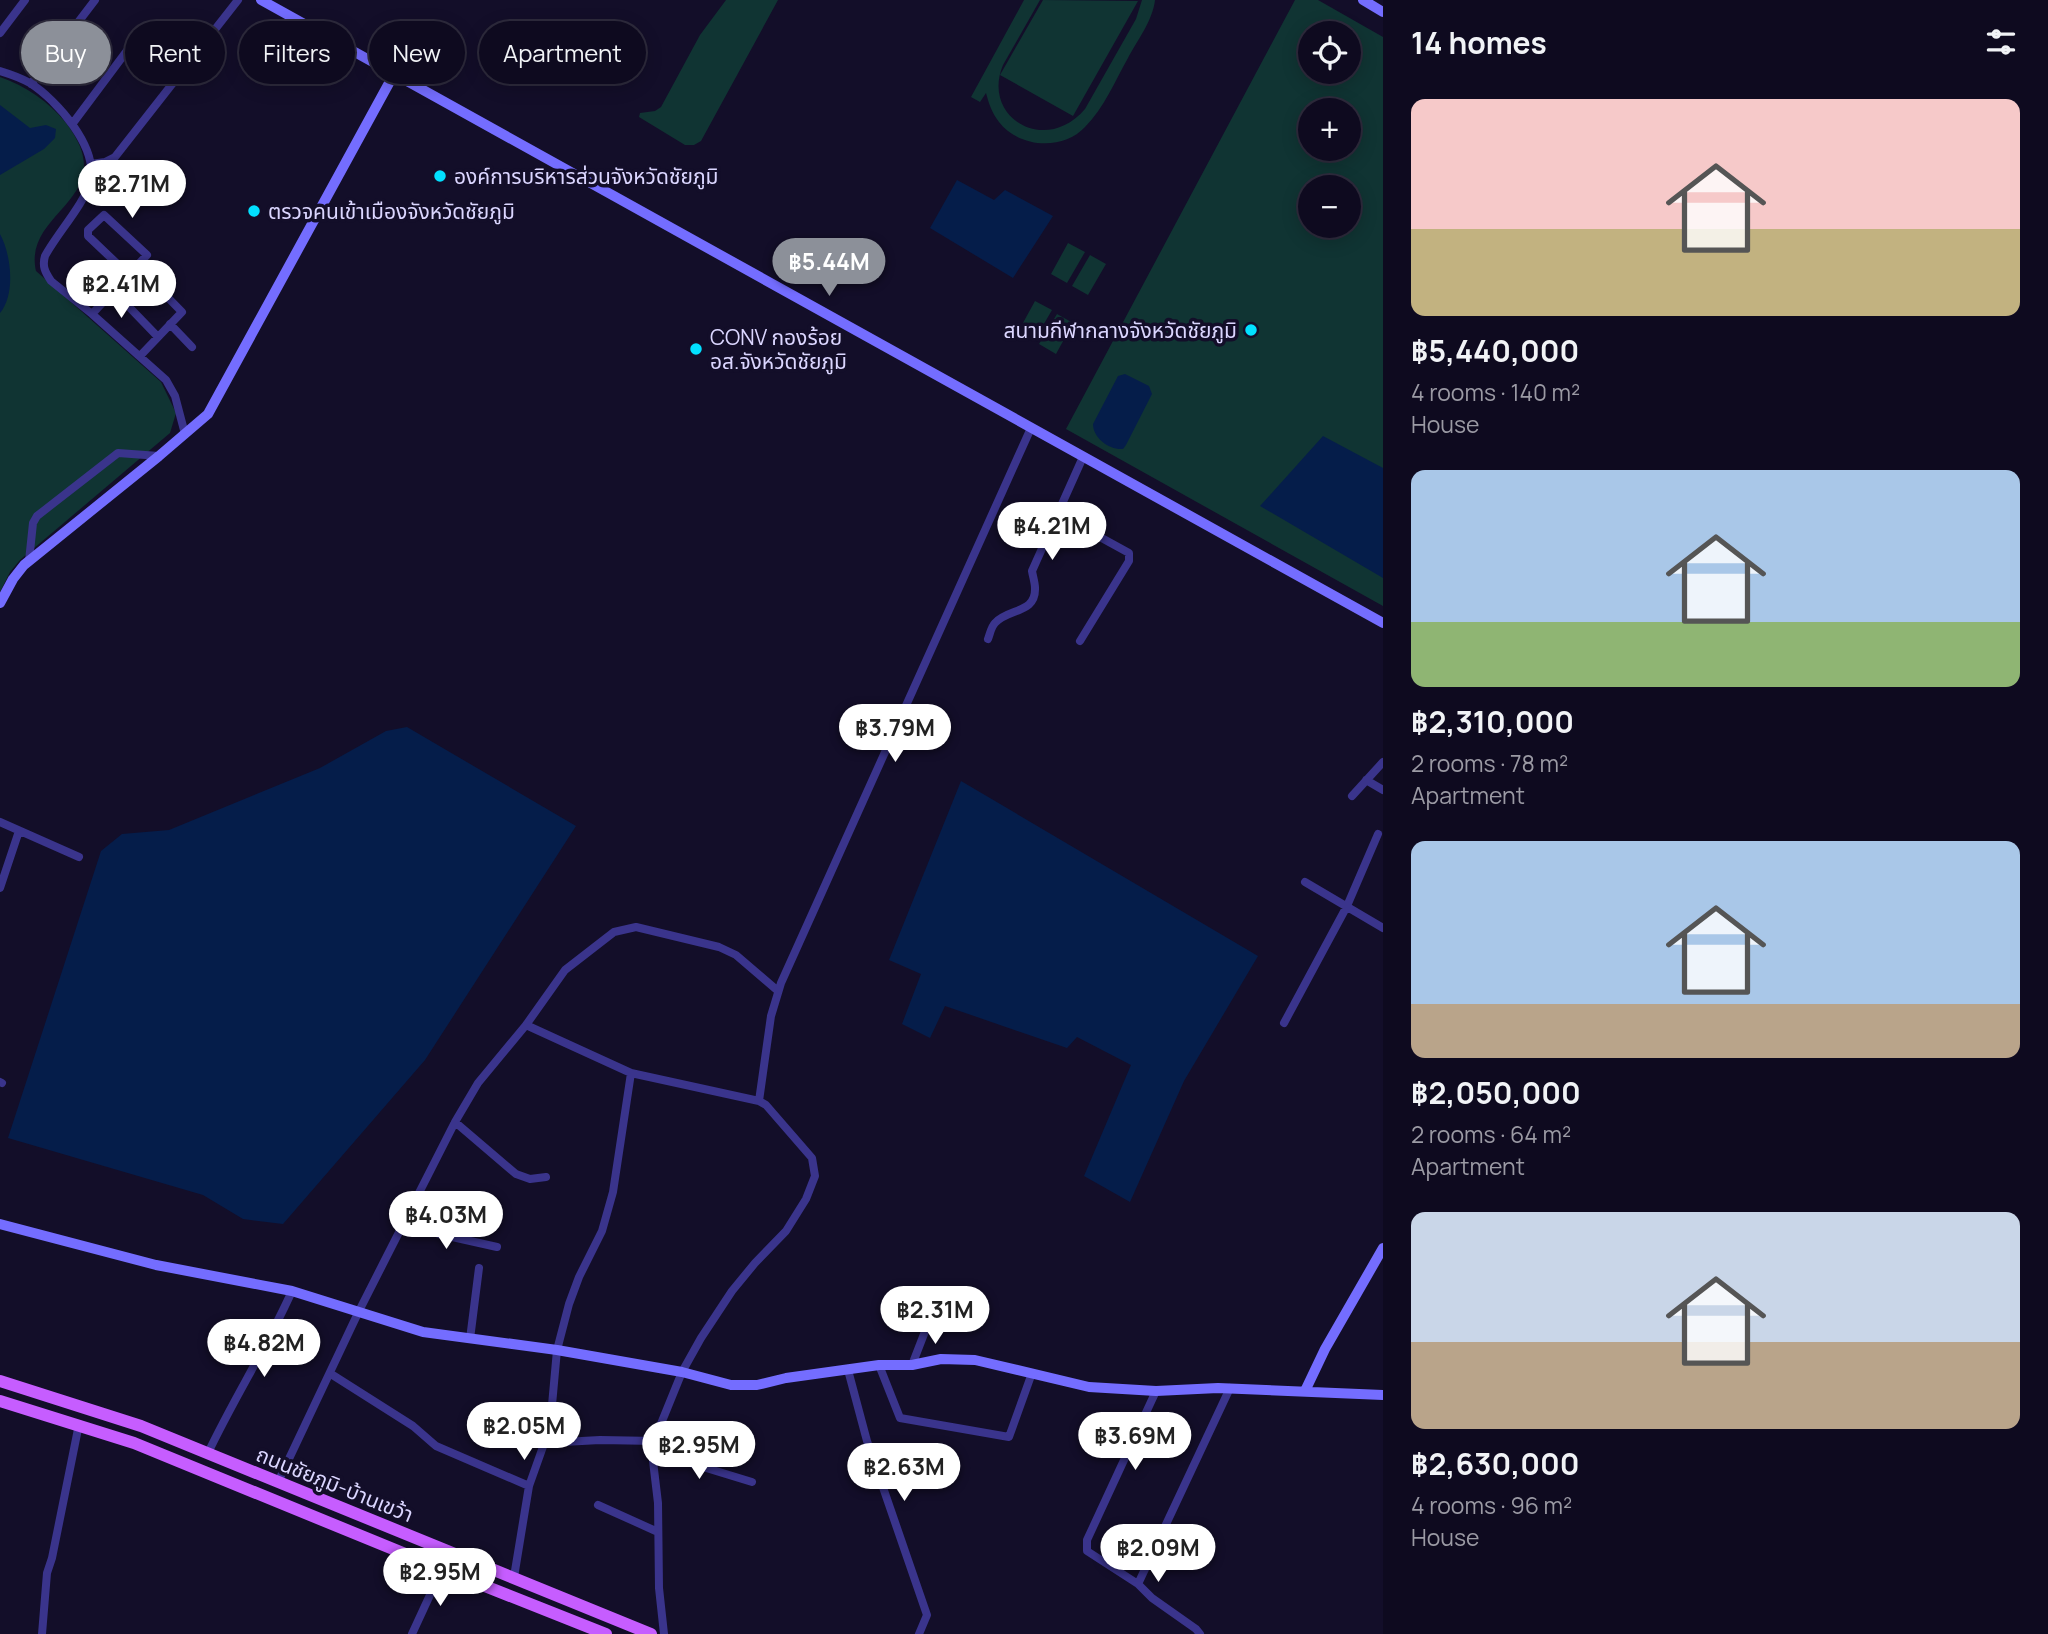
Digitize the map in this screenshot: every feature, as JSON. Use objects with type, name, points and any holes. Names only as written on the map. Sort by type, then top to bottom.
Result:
[{"type":"main road","name":"ถนนชัยภูมิ-บ้านเขว้า","points":[[0,1381],[80,1405],[208,1452],[651,1634]]},
{"type":"main road","name":"ถนนชัยภูมิ-บ้านเขว้า","points":[[0,1401],[134,1443],[606,1634]]},
{"type":"main road","points":[[319,1519],[324,1500]]},
{"type":"street","points":[[0,33],[25,0]]},
{"type":"street","points":[[79,21],[95,0]]},
{"type":"street","points":[[91,164],[115,157],[238,0]]},
{"type":"street","points":[[261,0],[369,60]]},
{"type":"street","points":[[1363,0],[1383,12]]},
{"type":"street","points":[[73,123],[125,53]]},
{"type":"street","points":[[0,71],[21,80]]},
{"type":"street","points":[[31,84],[73,123],[91,164],[90,182],[43,264],[51,281],[166,380],[175,396],[185,434]]},
{"type":"street","points":[[0,603],[13,579],[29,561],[208,414],[389,84]]},
{"type":"street","points":[[412,84],[1383,623]]},
{"type":"street","points":[[92,314],[147,256],[107,216],[102,216],[88,230],[88,236],[128,275]]},
{"type":"street","points":[[137,265],[182,312],[140,356]]},
{"type":"street","points":[[105,282],[158,337]]},
{"type":"street","points":[[170,324],[192,347]]},
{"type":"street","points":[[759,1101],[771,1016],[778,991],[817,899],[1031,428]]},
{"type":"street","points":[[29,561],[33,523],[37,516],[118,453],[159,456]]},
{"type":"street","points":[[988,639],[993,625],[1003,616],[1026,608],[1034,598],[1036,586],[1032,571],[1083,457]]},
{"type":"street","points":[[1058,514],[1129,554],[1129,561],[1080,641]]},
{"type":"street","points":[[1352,796],[1383,762]]},
{"type":"street","points":[[1366,780],[1383,790]]},
{"type":"street","points":[[0,822],[79,857]]},
{"type":"street","points":[[0,888],[19,831]]},
{"type":"street","points":[[1284,1023],[1347,906],[1378,834]]},
{"type":"street","points":[[1305,882],[1383,928]]},
{"type":"street","points":[[278,1482],[358,1313],[455,1122],[478,1083],[565,970],[614,932],[636,927],[728,951],[778,991]]},
{"type":"street","points":[[526,1024],[631,1073],[759,1101],[766,1105],[813,1158],[815,1176],[806,1199],[786,1231],[732,1291],[701,1338],[682,1372],[656,1441],[654,1452],[659,1588],[664,1634]]},
{"type":"street","points":[[514,1577],[529,1486],[550,1427],[557,1350],[569,1304],[602,1231],[613,1192],[631,1073]]},
{"type":"street","points":[[455,1122],[516,1174],[530,1179],[546,1177]]},
{"type":"street","points":[[405,1219],[439,1234],[497,1247]]},
{"type":"street","points":[[0,1224],[156,1265],[292,1291],[424,1332],[557,1350],[682,1372],[731,1385],[757,1385],[879,1364],[912,1365],[941,1359],[975,1360],[1088,1387],[1156,1391],[1230,1388],[1383,1395]]},
{"type":"street","points":[[1305,1391],[1325,1349],[1383,1248]]},
{"type":"street","points":[[470,1339],[479,1268]]},
{"type":"street","points":[[208,1452],[229,1408],[268,1344],[292,1291]]},
{"type":"street","points":[[912,1365],[931,1316]]},
{"type":"street","points":[[879,1364],[900,1418],[1009,1437],[1032,1373]]},
{"type":"street","points":[[848,1370],[867,1441],[927,1615],[919,1634]]},
{"type":"street","points":[[331,1374],[413,1426],[436,1446],[529,1486]]},
{"type":"street","points":[[1138,1584],[1230,1388]]},
{"type":"street","points":[[1156,1391],[1086,1547],[1089,1554],[1138,1584],[1152,1598],[1200,1634]]},
{"type":"street","points":[[42,1634],[47,1573],[79,1424]]},
{"type":"street","points":[[545,1443],[656,1441]]},
{"type":"street","points":[[654,1452],[752,1482]]},
{"type":"street","points":[[598,1505],[658,1532]]},
{"type":"street","points":[[412,1634],[442,1569]]},
{"type":"green space","points":[[726,0],[778,0],[701,141],[694,145],[685,145],[639,117],[640,113],[655,111],[661,107],[700,35]]},
{"type":"green space","points":[[1024,0],[1040,0],[1003,65],[999,84],[1001,100],[1009,114],[1021,124],[1036,129],[1052,129],[1069,123],[1085,109],[1136,19],[1142,0],[1155,0],[1148,23],[1092,120],[1076,135],[1053,143],[1018,137],[997,119],[986,93],[980,102],[971,97]]},
{"type":"green space","points":[[1043,0],[1138,1],[1073,116],[1000,75]]},
{"type":"green space","name":"สนามกีฬากลางจังหวัดชัยภูมิ","points":[[1295,0],[1318,0],[1355,21],[1298,21],[1298,84],[1361,84],[1361,24],[1383,37],[1383,606],[1066,429]]},
{"type":"green space","points":[[0,77],[28,90],[52,108],[66,123],[81,149],[84,170],[78,187],[43,233],[36,250],[36,271],[161,382],[176,413],[170,433],[20,560],[10,572],[0,592]]},
{"type":"green space","points":[[1068,243],[1085,252],[1067,283],[1051,274]]},
{"type":"green space","points":[[1090,255],[1106,264],[1088,295],[1072,286]]},
{"type":"green space","points":[[1035,301],[1052,310],[1034,341],[1018,332]]},
{"type":"green space","points":[[1057,314],[1073,323],[1056,354],[1039,344]]},
{"type":"water","points":[[0,105],[30,128],[46,125],[56,129],[55,138],[44,149],[0,175]]},
{"type":"water","points":[[957,180],[994,200],[1005,190],[1053,216],[1013,278],[930,228]]},
{"type":"water","points":[[0,234],[7,252],[10,285],[0,313]]},
{"type":"water","points":[[1125,374],[1149,386],[1152,394],[1126,445],[1123,449],[1118,449],[1099,438],[1093,424],[1118,376]]},
{"type":"water","points":[[1323,436],[1383,468],[1383,578],[1260,506]]},
{"type":"water","points":[[407,727],[576,826],[425,1060],[283,1224],[243,1219],[203,1195],[8,1138],[101,851],[122,834],[169,830],[320,768],[386,731]]},
{"type":"water","points":[[961,781],[1258,956],[1184,1081],[1130,1202],[1084,1176],[1131,1065],[1077,1037],[1067,1048],[945,1006],[930,1038],[902,1024],[921,974],[889,960]]},
{"type":"place","name":"องค์การบริหารส่วนจังหวัดชัยภูมิ","points":[[440,176]]},
{"type":"place","name":"ตรวจคนเข้าเมืองจังหวัดชัยภูมิ","points":[[254,211]]},
{"type":"place","name":"สนามกีฬากลางจังหวัดชัยภูมิ","points":[[1251,330]]},
{"type":"place","name":"CONV กองร้อย อส.จังหวัดชัยภูมิ","points":[[696,349]]}]
